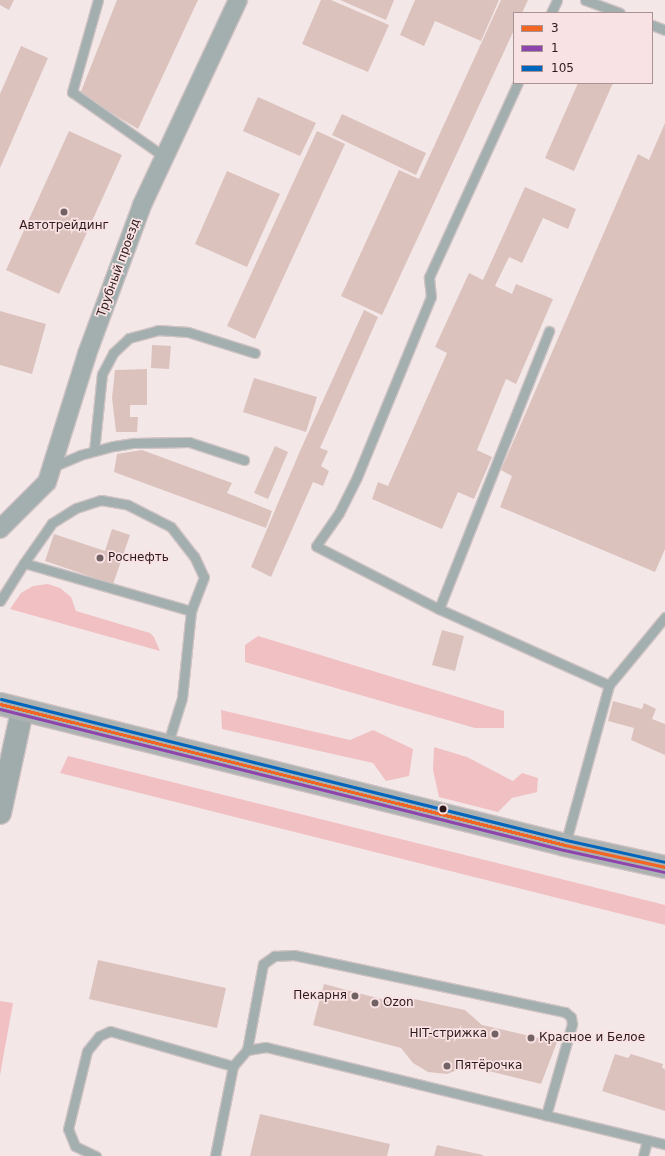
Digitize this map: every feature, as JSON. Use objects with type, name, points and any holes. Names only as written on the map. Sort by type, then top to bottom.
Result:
[{"type":"main road","points":[[0,704],[22,711],[564,845],[665,867]]},
{"type":"street","name":"Трубный проезд","points":[[0,529],[47,482],[87,354],[142,205],[238,0]]},
{"type":"street","points":[[0,813],[22,711]]},
{"type":"lane","points":[[98,0],[72,92],[165,157]]},
{"type":"lane","points":[[551,12],[557,0]]},
{"type":"lane","points":[[585,0],[617,12]]},
{"type":"lane","points":[[653,25],[665,30]]},
{"type":"lane","points":[[518,84],[429,277],[431,297],[357,477],[339,513],[316,546],[439,609],[609,685]]},
{"type":"lane","points":[[94,451],[102,374],[113,353],[129,338],[158,330],[188,332],[255,353]]},
{"type":"lane","points":[[439,609],[549,331]]},
{"type":"lane","points":[[52,467],[94,451],[114,446],[188,442],[244,460]]},
{"type":"lane","points":[[0,601],[24,563],[52,524],[76,508],[101,500],[128,505],[171,527],[194,556],[204,577],[191,611],[182,698],[167,746]]},
{"type":"lane","points":[[24,563],[191,611]]},
{"type":"lane","points":[[564,845],[609,685],[665,617]]},
{"type":"lane","points":[[215,1156],[233,1066],[247,1050],[263,964],[274,956],[294,955],[565,1012],[571,1018],[572,1024],[546,1116]]},
{"type":"lane","points":[[96,1156],[75,1146],[68,1129],[87,1051],[99,1036],[110,1032],[233,1066]]},
{"type":"lane","points":[[247,1050],[266,1047],[665,1144]]},
{"type":"lane","points":[[643,1156],[647,1140]]},
{"type":"shaded area","points":[[48,584],[60,588],[71,597],[76,611],[150,633],[154,637],[160,651],[10,609],[21,593],[33,586]]},
{"type":"shaded area","points":[[258,636],[504,711],[504,728],[475,728],[245,662],[245,645]]},
{"type":"shaded area","points":[[221,710],[350,740],[373,730],[413,749],[409,776],[386,781],[373,763],[222,729]]},
{"type":"shaded area","points":[[434,747],[467,757],[513,781],[522,773],[538,778],[537,792],[512,798],[498,812],[439,797],[433,770]]},
{"type":"shaded area","points":[[68,756],[665,905],[665,925],[60,773]]},
{"type":"shaded area","points":[[0,1001],[13,1003],[0,1075]]},
{"type":"building","points":[[0,0],[14,0],[9,10],[0,5]]},
{"type":"building","points":[[117,0],[198,0],[138,129],[80,94]]},
{"type":"building","points":[[321,0],[331,0],[389,25],[368,72],[302,44]]},
{"type":"building","points":[[340,0],[394,0],[386,20]]},
{"type":"building","points":[[415,0],[499,0],[481,41],[435,21],[424,46],[400,35]]},
{"type":"building","points":[[501,0],[528,0],[522,12],[513,12],[513,32],[382,315],[341,296],[399,170],[419,179]]},
{"type":"building","points":[[21,46],[48,58],[0,168],[0,94]]},
{"type":"building","points":[[578,84],[613,84],[574,171],[545,158]]},
{"type":"building","points":[[258,97],[316,123],[300,156],[243,131]]},
{"type":"building","points":[[342,114],[426,153],[416,175],[332,135]]},
{"type":"building","points":[[665,123],[665,549],[655,572],[500,507],[512,476],[501,470],[638,154],[649,160]]},
{"type":"building","name":"Автотрейдинг","points":[[69,131],[122,155],[59,294],[6,270]]},
{"type":"building","points":[[317,131],[345,144],[255,339],[227,326]]},
{"type":"building","points":[[227,171],[280,194],[247,267],[195,244]]},
{"type":"building","points":[[525,187],[576,209],[568,229],[543,218],[522,263],[509,257],[495,286],[512,294],[516,284],[553,299],[516,384],[506,379],[477,450],[492,457],[474,499],[458,492],[442,529],[372,499],[378,482],[388,486],[447,353],[435,347],[469,273],[483,280]]},
{"type":"building","points":[[364,310],[378,317],[320,448],[328,451],[321,466],[329,471],[323,486],[313,482],[271,577],[251,567],[300,451]]},
{"type":"building","points":[[0,311],[46,324],[32,374],[0,365]]},
{"type":"building","points":[[152,345],[171,346],[169,369],[151,368]]},
{"type":"building","points":[[147,369],[147,405],[130,405],[130,417],[138,417],[137,432],[116,432],[112,398],[115,370]]},
{"type":"building","points":[[254,378],[317,397],[306,432],[243,412]]},
{"type":"building","points":[[275,446],[288,452],[268,499],[254,493]]},
{"type":"building","points":[[142,450],[232,483],[227,493],[272,511],[266,528],[114,472],[117,454]]},
{"type":"building","points":[[112,529],[130,535],[111,590],[90,583],[92,577],[45,561],[54,534],[105,551]]},
{"type":"building","points":[[442,630],[464,636],[455,671],[432,665]]},
{"type":"building","points":[[613,701],[642,709],[644,703],[656,709],[652,719],[665,724],[665,755],[631,740],[634,728],[608,721]]},
{"type":"building","points":[[98,960],[226,988],[217,1028],[89,999]]},
{"type":"building","points":[[324,984],[396,1003],[414,999],[465,1010],[482,1025],[557,1042],[541,1084],[468,1066],[447,1074],[428,1072],[413,1063],[401,1048],[313,1025]]},
{"type":"building","points":[[615,1054],[628,1058],[631,1054],[663,1064],[662,1068],[665,1069],[665,1111],[602,1091]]},
{"type":"building","points":[[260,1114],[390,1144],[387,1156],[250,1156]]},
{"type":"building","points":[[437,1145],[483,1155],[483,1156],[434,1156]]},
{"type":"transit line","name":"105","points":[[1,699],[566,840],[665,862]]},
{"type":"transit line","name":"3","points":[[0,704],[565,845],[665,867]]},
{"type":"transit line","name":"1","points":[[0,709],[564,850],[664,872]]},
{"type":"place","name":"Автотрейдинг","points":[[64,212]]},
{"type":"place","name":"Роснефть","points":[[100,558]]},
{"type":"place","name":"Пекарня","points":[[355,996]]},
{"type":"place","name":"Ozon","points":[[375,1003]]},
{"type":"place","name":"HIT-стрижка","points":[[495,1034]]},
{"type":"place","name":"Красное и Белое","points":[[531,1038]]},
{"type":"place","name":"Пятёрочка","points":[[447,1066]]}]
